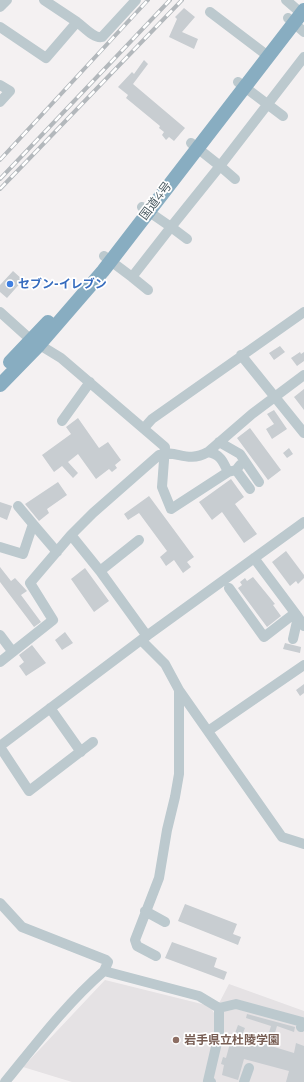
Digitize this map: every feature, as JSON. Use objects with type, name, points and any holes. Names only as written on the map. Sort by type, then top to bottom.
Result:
[{"type":"highway","name":"国道4号","points":[[0,385],[107,259],[297,13]]},
{"type":"highway","name":"国道4号","points":[[0,373],[35,342]]},
{"type":"street","points":[[0,7],[7,0]]},
{"type":"street","points":[[44,0],[99,38],[102,37],[136,0]]},
{"type":"street","points":[[210,12],[265,54]]},
{"type":"street","points":[[0,27],[46,58],[77,22]]},
{"type":"street","points":[[132,277],[304,57]]},
{"type":"street","points":[[241,84],[283,116]]},
{"type":"street","points":[[0,85],[10,91],[0,102]]},
{"type":"street","points":[[194,145],[235,179]]},
{"type":"street","points":[[145,209],[187,239]]},
{"type":"street","points":[[107,259],[148,290]]},
{"type":"street","points":[[0,312],[35,342],[61,358],[165,446],[162,487],[171,509],[232,471],[243,460]]},
{"type":"street","points":[[144,428],[152,419],[304,312]]},
{"type":"street","points":[[241,355],[304,433]]},
{"type":"street","points":[[0,662],[53,620],[30,583],[93,513],[159,455],[165,453],[187,458],[198,457],[208,452],[252,414],[304,375]]},
{"type":"street","points":[[62,421],[90,382]]},
{"type":"street","points":[[219,442],[240,454],[259,482]]},
{"type":"street","points":[[208,452],[216,454],[220,457],[250,489]]},
{"type":"street","points":[[18,506],[57,552]]},
{"type":"street","points":[[94,742],[29,791],[0,746],[144,638],[304,522]]},
{"type":"street","points":[[0,547],[23,554],[33,524]]},
{"type":"street","points":[[72,535],[100,571],[144,638],[165,664],[179,690],[282,837],[304,844]]},
{"type":"street","points":[[100,571],[139,540]]},
{"type":"street","points":[[254,558],[299,619]]},
{"type":"street","points":[[229,588],[264,637],[299,619]]},
{"type":"street","points":[[293,639],[299,619]]},
{"type":"street","points":[[0,634],[12,651]]},
{"type":"street","points":[[208,731],[304,665]]},
{"type":"street","points":[[156,956],[137,946],[135,940],[159,878],[179,774],[179,690]]},
{"type":"street","points":[[50,708],[81,752]]},
{"type":"street","points":[[0,903],[22,927],[108,962],[104,971],[92,981],[44,1034],[5,1082]]},
{"type":"street","points":[[145,911],[165,922]]},
{"type":"street","points":[[104,971],[200,996],[217,1006],[236,1004],[302,1022],[301,1027]]},
{"type":"street","points":[[209,1082],[219,1034],[217,1006]]},
{"type":"street","points":[[244,1082],[248,1068]]},
{"type":"shaded area","name":"岩手県立杜陵学園","points":[[105,980],[210,1006],[214,1013],[229,984],[304,1011],[304,1082],[72,1082],[23,1067]]},
{"type":"building","points":[[184,8],[195,17],[182,32],[198,39],[194,49],[169,37],[177,19],[175,17]]},
{"type":"building","points":[[144,60],[148,64],[133,84],[185,128],[174,141],[169,137],[166,140],[162,135],[164,132],[159,128],[160,126],[126,98],[128,95],[118,87],[132,72],[134,74]]},
{"type":"building","name":"セブン-イレブン","points":[[13,271],[23,280],[7,298],[0,292],[0,285]]},
{"type":"building","points":[[280,346],[285,352],[274,360],[269,353]]},
{"type":"building","points":[[300,352],[301,354],[304,352],[304,361],[297,366],[291,358]]},
{"type":"building","points":[[304,389],[304,410],[294,397]]},
{"type":"building","points":[[274,410],[287,429],[272,439],[266,429],[274,424],[267,414]]},
{"type":"building","points":[[78,418],[99,448],[108,442],[121,460],[115,465],[117,468],[112,472],[109,469],[96,479],[78,454],[68,462],[78,473],[73,478],[62,466],[54,472],[42,455],[71,434],[66,427]]},
{"type":"building","points":[[250,428],[281,470],[268,480],[237,438]]},
{"type":"building","points":[[289,448],[293,454],[287,458],[283,453]]},
{"type":"building","points":[[231,479],[244,497],[235,504],[257,534],[244,543],[222,512],[212,520],[199,502]]},
{"type":"building","points":[[58,482],[67,495],[47,509],[49,513],[39,521],[25,504]]},
{"type":"building","points":[[149,496],[194,557],[187,562],[191,567],[183,573],[174,560],[166,566],[160,557],[167,551],[139,513],[128,520],[124,514]]},
{"type":"building","points":[[0,502],[12,506],[7,520],[0,517]]},
{"type":"building","points":[[286,551],[304,575],[304,578],[298,584],[296,581],[290,586],[272,562]]},
{"type":"building","points":[[0,567],[11,581],[15,578],[27,591],[21,595],[41,622],[34,627],[0,582]]},
{"type":"building","points":[[85,568],[109,601],[94,612],[71,579]]},
{"type":"building","points":[[253,577],[275,604],[273,605],[281,616],[267,627],[238,588],[242,585],[240,582],[245,578],[247,581]]},
{"type":"building","points":[[65,632],[73,643],[62,650],[55,640]]},
{"type":"building","points":[[285,643],[301,647],[300,653],[283,649]]},
{"type":"building","points":[[32,645],[46,663],[26,676],[19,666],[24,662],[19,655]]},
{"type":"building","points":[[304,684],[304,693],[300,696],[296,690]]},
{"type":"building","points":[[185,904],[237,924],[233,934],[241,937],[238,945],[178,921]]},
{"type":"building","points":[[172,942],[217,958],[214,967],[227,972],[224,980],[165,958]]},
{"type":"building","points":[[247,1014],[295,1027],[294,1032],[277,1026],[271,1046],[294,1053],[296,1043],[304,1046],[304,1082],[286,1082],[289,1071],[244,1059],[238,1080],[222,1075],[224,1065],[221,1064],[223,1057],[226,1058],[232,1036],[234,1036],[238,1025],[245,1028],[241,1038],[265,1045],[271,1026],[246,1018]]},
{"type":"railway","points":[[0,160],[148,0]]},
{"type":"railway","points":[[0,179],[170,0]]},
{"type":"railway","points":[[0,189],[182,0]]},
{"type":"place","name":"セブン-イレブン","points":[[10,284]]},
{"type":"place","name":"岩手県立杜陵学園","points":[[176,1040]]}]
